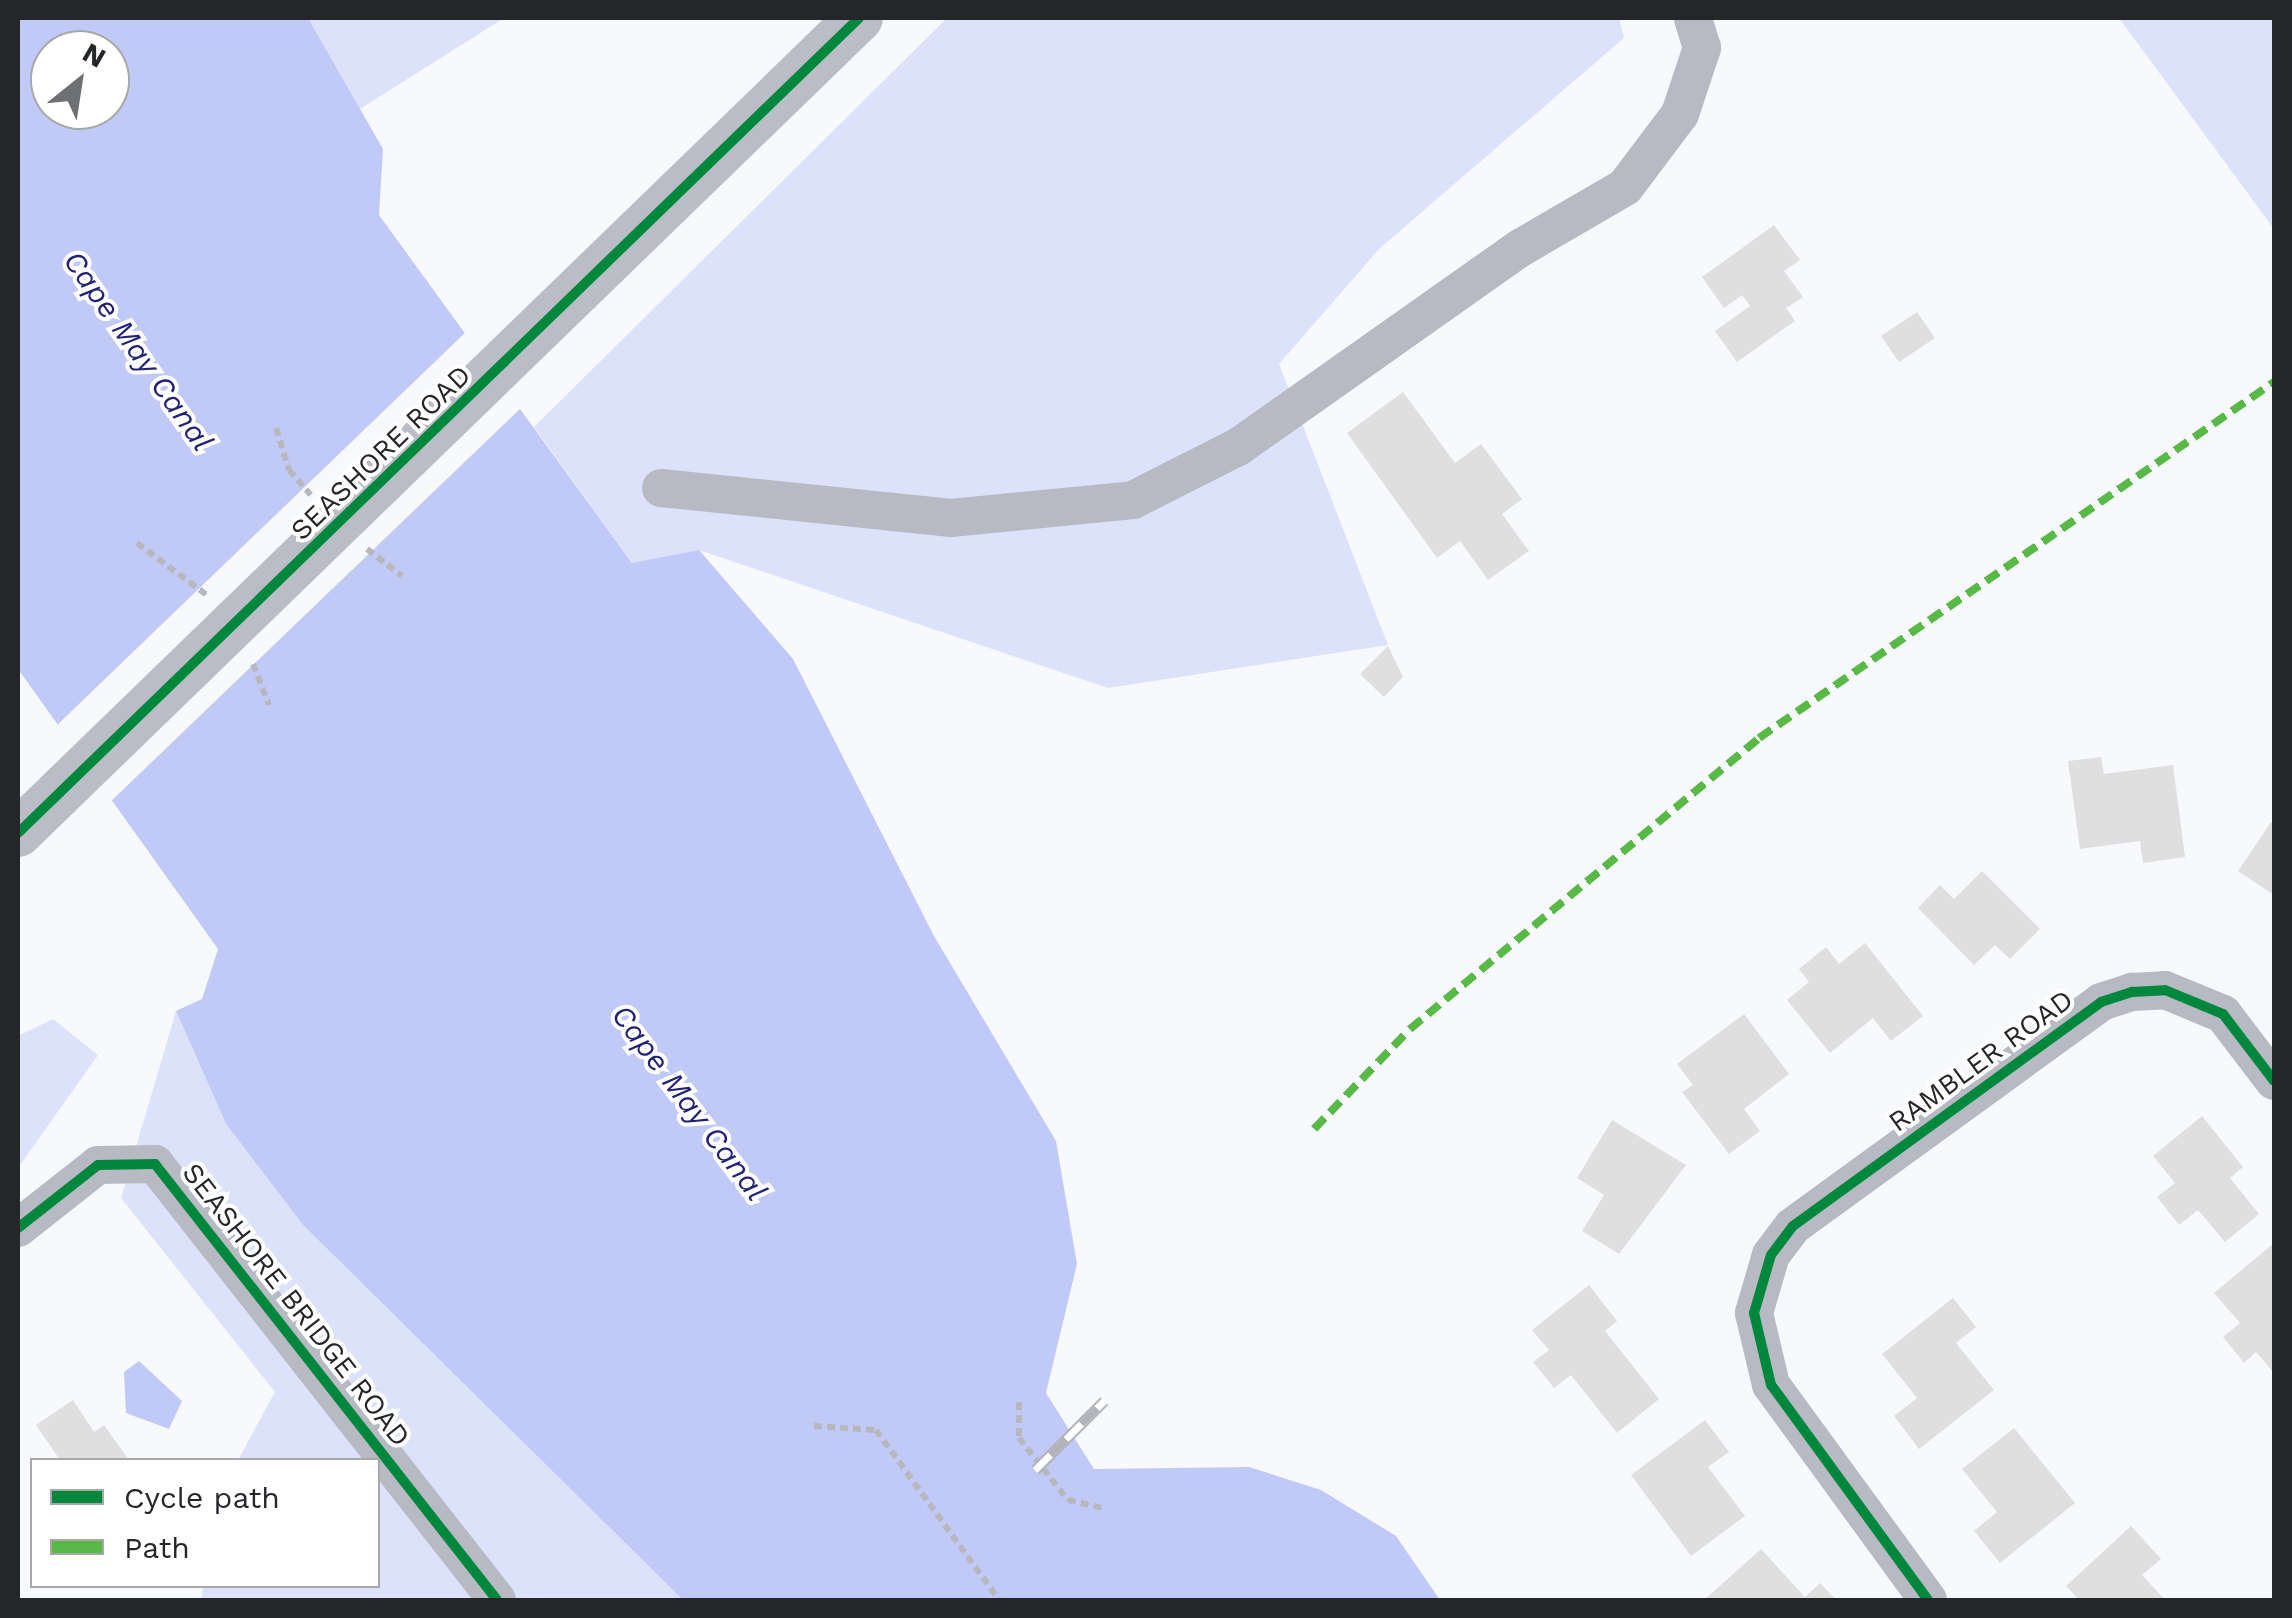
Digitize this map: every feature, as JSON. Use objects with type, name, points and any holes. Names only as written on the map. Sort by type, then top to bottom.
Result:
[{"type":"main road","name":"SEASHORE ROAD","points":[[18,833],[859,18]]},
{"type":"street","points":[[661,488],[951,518],[1133,500],[1238,447],[1625,187],[1680,114],[1702,48],[1693,18]]},
{"type":"street","name":"RAMBLER ROAD","points":[[1928,1600],[1771,1386],[1754,1313],[1771,1255],[1793,1226],[2101,1002],[2132,992],[2164,990],[2223,1014],[2274,1081]]},
{"type":"street","name":"SEASHORE BRIDGE ROAD","points":[[18,1228],[98,1165],[155,1164],[496,1600]]},
{"type":"path","points":[[1019,1402],[1019,1438],[1068,1500],[1102,1508]]},
{"type":"path","points":[[814,1426],[876,1430],[999,1600]]},
{"type":"shaded area","points":[[308,18],[504,18],[360,109]]},
{"type":"shaded area","points":[[947,18],[1619,18],[1624,38],[1380,248],[1279,364],[1388,645],[1108,688],[699,550],[633,564],[534,427]]},
{"type":"shaded area","points":[[2119,18],[2274,18],[2274,229]]},
{"type":"shaded area","points":[[176,1011],[226,1124],[303,1225],[683,1600],[201,1600],[203,1588],[380,1588],[380,1458],[239,1458],[275,1392],[121,1198]]},
{"type":"shaded area","points":[[53,1019],[98,1055],[18,1168],[18,1036]]},
{"type":"water","name":"Cape May Canal","points":[[18,18],[308,18],[383,149],[379,215],[632,563],[699,550],[793,659],[934,936],[1056,1141],[1077,1264],[1046,1393],[1094,1469],[1249,1467],[1321,1490],[1396,1536],[1440,1600],[683,1600],[303,1225],[226,1124],[176,1011],[202,999],[218,949],[18,669]]},
{"type":"water","points":[[139,1361],[182,1401],[169,1429],[126,1413],[124,1372]]},
{"type":"pier","points":[[469,329],[524,405],[108,804],[54,728]]},
{"type":"building","points":[[1774,225],[1800,260],[1784,271],[1803,297],[1786,308],[1795,321],[1737,362],[1715,331],[1750,306],[1742,295],[1724,308],[1702,277]]},
{"type":"building","points":[[1917,312],[1935,338],[1899,362],[1881,336]]},
{"type":"building","points":[[1403,392],[1455,463],[1481,444],[1522,499],[1502,514],[1529,551],[1488,580],[1460,541],[1437,558],[1347,433]]},
{"type":"building","points":[[1388,646],[1403,677],[1384,697],[1360,674]]},
{"type":"building","points":[[2101,757],[2104,774],[2173,765],[2185,857],[2143,863],[2140,841],[2080,849],[2068,761]]},
{"type":"building","points":[[2271,822],[2274,824],[2274,895],[2238,871]]},
{"type":"building","points":[[1982,871],[2040,929],[2010,959],[1995,945],[1974,965],[1918,908],[1940,885],[1954,899]]},
{"type":"building","points":[[1865,943],[1923,1016],[1891,1041],[1873,1018],[1830,1053],[1787,1000],[1809,982],[1799,969],[1826,947],[1839,964]]},
{"type":"building","points":[[1744,1014],[1789,1074],[1744,1109],[1760,1131],[1729,1154],[1682,1092],[1693,1085],[1677,1064]]},
{"type":"building","points":[[2202,1116],[2243,1167],[2230,1178],[2259,1214],[2225,1242],[2198,1210],[2179,1225],[2157,1197],[2175,1183],[2153,1156]]},
{"type":"building","points":[[1612,1120],[1686,1165],[1619,1254],[1582,1231],[1604,1195],[1577,1178]]},
{"type":"building","points":[[2274,1243],[2274,1373],[2256,1352],[2244,1363],[2223,1337],[2240,1323],[2214,1293]]},
{"type":"building","points":[[1589,1285],[1617,1321],[1605,1331],[1659,1399],[1617,1433],[1571,1375],[1554,1388],[1533,1362],[1549,1350],[1532,1330]]},
{"type":"building","points":[[1953,1298],[1976,1327],[1956,1343],[1994,1390],[1919,1449],[1894,1416],[1917,1398],[1882,1354]]},
{"type":"building","points":[[73,1400],[94,1432],[104,1425],[128,1458],[59,1458],[36,1425]]},
{"type":"building","points":[[1705,1420],[1729,1452],[1708,1467],[1745,1516],[1691,1556],[1631,1475]]},
{"type":"building","points":[[2014,1428],[2075,1503],[2000,1563],[1974,1531],[1997,1512],[1962,1469]]},
{"type":"building","points":[[2131,1526],[2161,1559],[2142,1575],[2165,1600],[2079,1600],[2066,1586]]},
{"type":"building","points":[[1761,1549],[1805,1597],[1820,1583],[1836,1600],[1704,1600]]},
{"type":"railway","points":[[1035,1470],[1104,1401]]},
{"type":"marked path","points":[[1314,1129],[1410,1029],[1759,738],[2274,382]]},
{"type":"cycle path","points":[[18,833],[859,18]]},
{"type":"cycle path","points":[[1928,1600],[1771,1385],[1754,1313],[1771,1255],[1793,1226],[2101,1002],[2132,992],[2165,990],[2223,1014],[2274,1081]]},
{"type":"cycle path","points":[[18,1228],[98,1165],[155,1164],[497,1600]]}]
